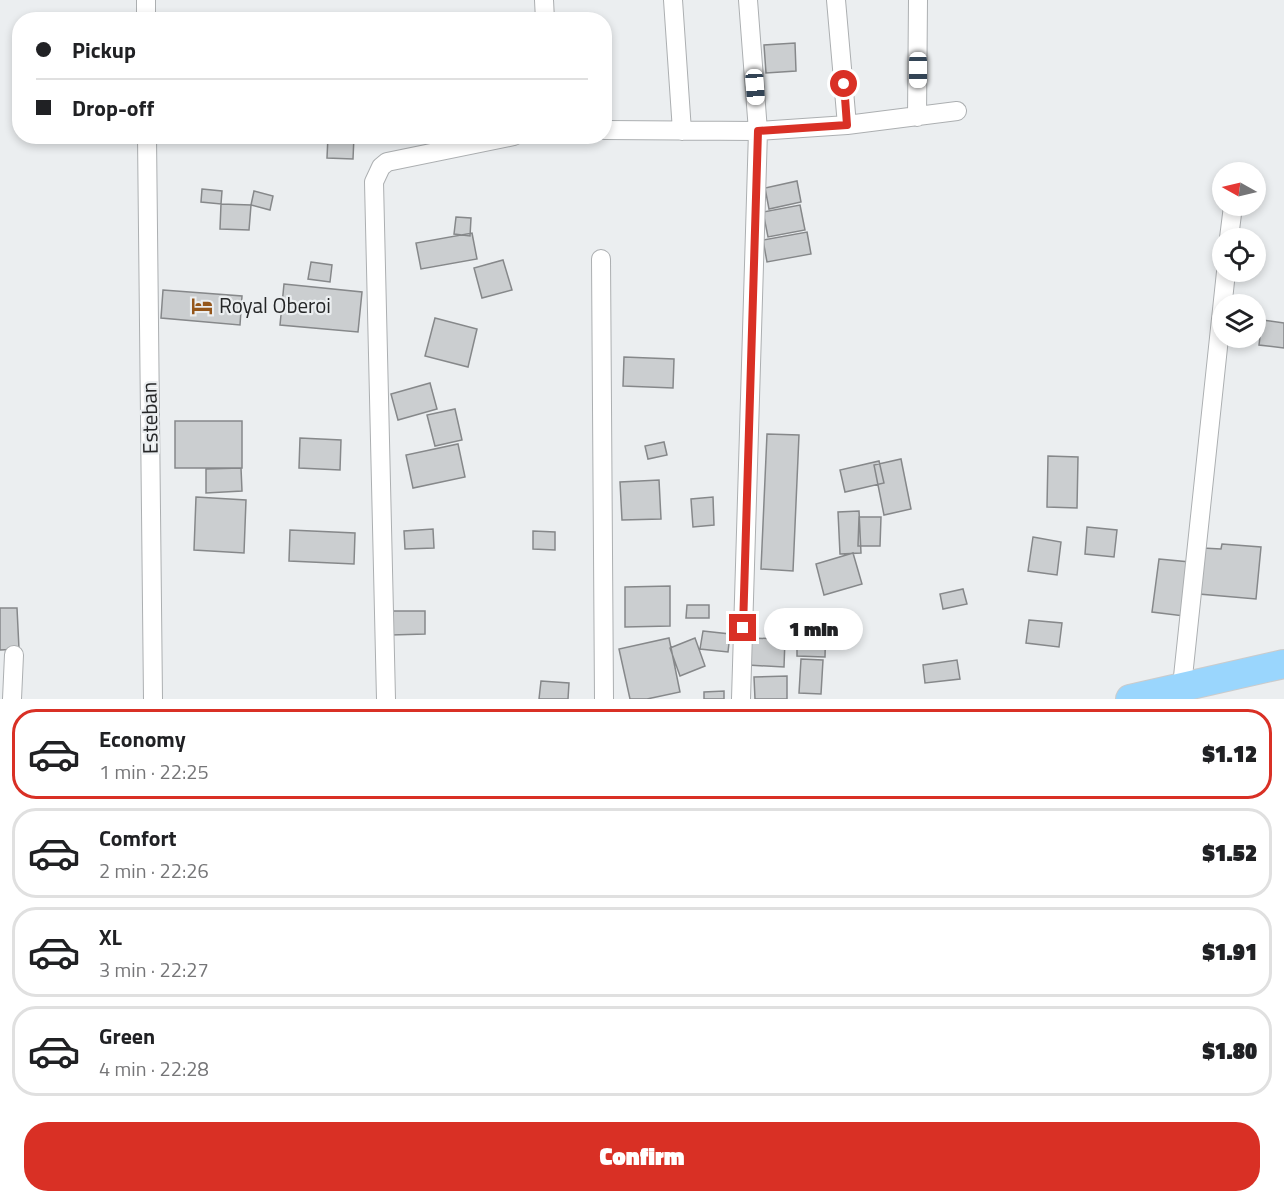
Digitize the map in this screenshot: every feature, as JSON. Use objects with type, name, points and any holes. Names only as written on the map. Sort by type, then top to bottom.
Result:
[{"type":"main road","points":[[1131,699],[1191,689],[1284,664]]},
{"type":"street","points":[[673,0],[682,131]]},
{"type":"street","points":[[741,699],[758,131],[748,0]]},
{"type":"street","points":[[836,0],[847,125]]},
{"type":"street","points":[[917,117],[918,0]]},
{"type":"street","points":[[612,130],[758,131],[847,125],[957,111]]},
{"type":"street","name":"Esteban","points":[[147,144],[153,699]]},
{"type":"street","points":[[386,699],[374,182],[381,167],[387,162],[475,144]]},
{"type":"street","points":[[601,259],[604,699]]},
{"type":"street","points":[[1191,689],[1225,282]]},
{"type":"street","points":[[12,699],[14,655]]},
{"type":"building","points":[[795,43],[796,71],[766,73],[764,45]]},
{"type":"building","points":[[328,144],[354,144],[353,159],[327,158]]},
{"type":"building","points":[[797,181],[801,202],[769,209],[765,188]]},
{"type":"building","points":[[202,189],[222,191],[221,204],[201,202]]},
{"type":"building","points":[[254,191],[273,196],[270,210],[251,205]]},
{"type":"building","points":[[221,204],[251,205],[249,230],[220,229]]},
{"type":"building","points":[[800,205],[805,230],[768,237],[763,212]]},
{"type":"building","points":[[456,217],[471,218],[470,236],[454,234]]},
{"type":"building","points":[[807,232],[811,254],[767,262],[763,240]]},
{"type":"building","points":[[472,233],[477,259],[421,269],[416,243]]},
{"type":"building","points":[[503,260],[512,290],[482,298],[474,268]]},
{"type":"building","points":[[311,262],[332,265],[330,282],[308,279]]},
{"type":"building","points":[[284,284],[362,292],[358,332],[280,325]]},
{"type":"building","points":[[163,290],[242,296],[240,325],[161,318]]},
{"type":"building","points":[[435,318],[477,329],[468,367],[425,356]]},
{"type":"building","points":[[1266,321],[1284,323],[1284,348],[1266,346]]},
{"type":"building","points":[[624,357],[674,359],[673,388],[623,386]]},
{"type":"building","points":[[430,383],[437,409],[398,420],[391,394]]},
{"type":"building","points":[[455,409],[462,440],[435,446],[427,415]]},
{"type":"building","points":[[175,421],[242,421],[242,468],[175,468]]},
{"type":"building","points":[[767,434],[799,435],[793,571],[761,569]]},
{"type":"building","points":[[300,438],[341,440],[340,470],[299,468]]},
{"type":"building","points":[[664,442],[667,455],[648,459],[645,446]]},
{"type":"building","points":[[458,444],[465,477],[413,488],[406,455]]},
{"type":"building","points":[[1048,456],[1078,457],[1077,508],[1047,507]]},
{"type":"building","points":[[901,459],[911,509],[884,515],[874,465]]},
{"type":"building","points":[[879,461],[884,483],[845,492],[840,470]]},
{"type":"building","points":[[241,468],[242,491],[206,493],[206,469]]},
{"type":"building","points":[[659,480],[661,519],[622,520],[620,482]]},
{"type":"building","points":[[196,497],[246,500],[244,553],[194,550]]},
{"type":"building","points":[[713,497],[714,525],[693,527],[691,499]]},
{"type":"building","points":[[859,511],[861,553],[840,554],[838,512]]},
{"type":"building","points":[[859,517],[881,517],[880,546],[858,546]]},
{"type":"building","points":[[1087,527],[1117,530],[1114,557],[1085,554]]},
{"type":"building","points":[[433,529],[434,548],[405,549],[404,531]]},
{"type":"building","points":[[290,530],[355,533],[354,564],[289,561]]},
{"type":"building","points":[[533,531],[555,532],[555,550],[533,549]]},
{"type":"building","points":[[1033,537],[1061,542],[1057,575],[1028,571]]},
{"type":"building","points":[[1222,544],[1261,547],[1256,599],[1199,594],[1203,548],[1221,549]]},
{"type":"building","points":[[853,553],[862,584],[824,595],[816,564]]},
{"type":"building","points":[[1159,559],[1190,562],[1184,616],[1152,612]]},
{"type":"building","points":[[670,586],[670,626],[625,627],[625,587]]},
{"type":"building","points":[[963,589],[967,604],[943,609],[940,594]]},
{"type":"building","points":[[687,605],[709,605],[709,618],[686,618]]},
{"type":"building","points":[[0,608],[17,608],[19,649],[0,650]]},
{"type":"building","points":[[391,611],[425,611],[425,634],[391,635]]},
{"type":"building","points":[[798,615],[826,616],[825,657],[797,656],[797,645],[794,645]]},
{"type":"building","points":[[1029,620],[1062,623],[1059,647],[1026,643]]},
{"type":"building","points":[[703,631],[730,634],[728,652],[700,649]]},
{"type":"building","points":[[669,638],[680,692],[647,699],[630,699],[619,649]]},
{"type":"building","points":[[695,638],[705,666],[680,676],[670,648]]},
{"type":"building","points":[[749,638],[785,639],[784,667],[748,665]]},
{"type":"building","points":[[801,659],[823,660],[821,694],[799,693]]},
{"type":"building","points":[[957,660],[960,679],[925,683],[923,665]]},
{"type":"building","points":[[787,676],[787,699],[755,699],[754,677]]},
{"type":"building","points":[[541,681],[569,683],[568,699],[539,699]]},
{"type":"building","points":[[724,691],[724,699],[704,699],[704,692]]},
{"type":"place","name":"Royal Oberoi","points":[[202,306]]},
{"type":"route","points":[[743,628],[758,131],[847,125],[844,84]]}]
